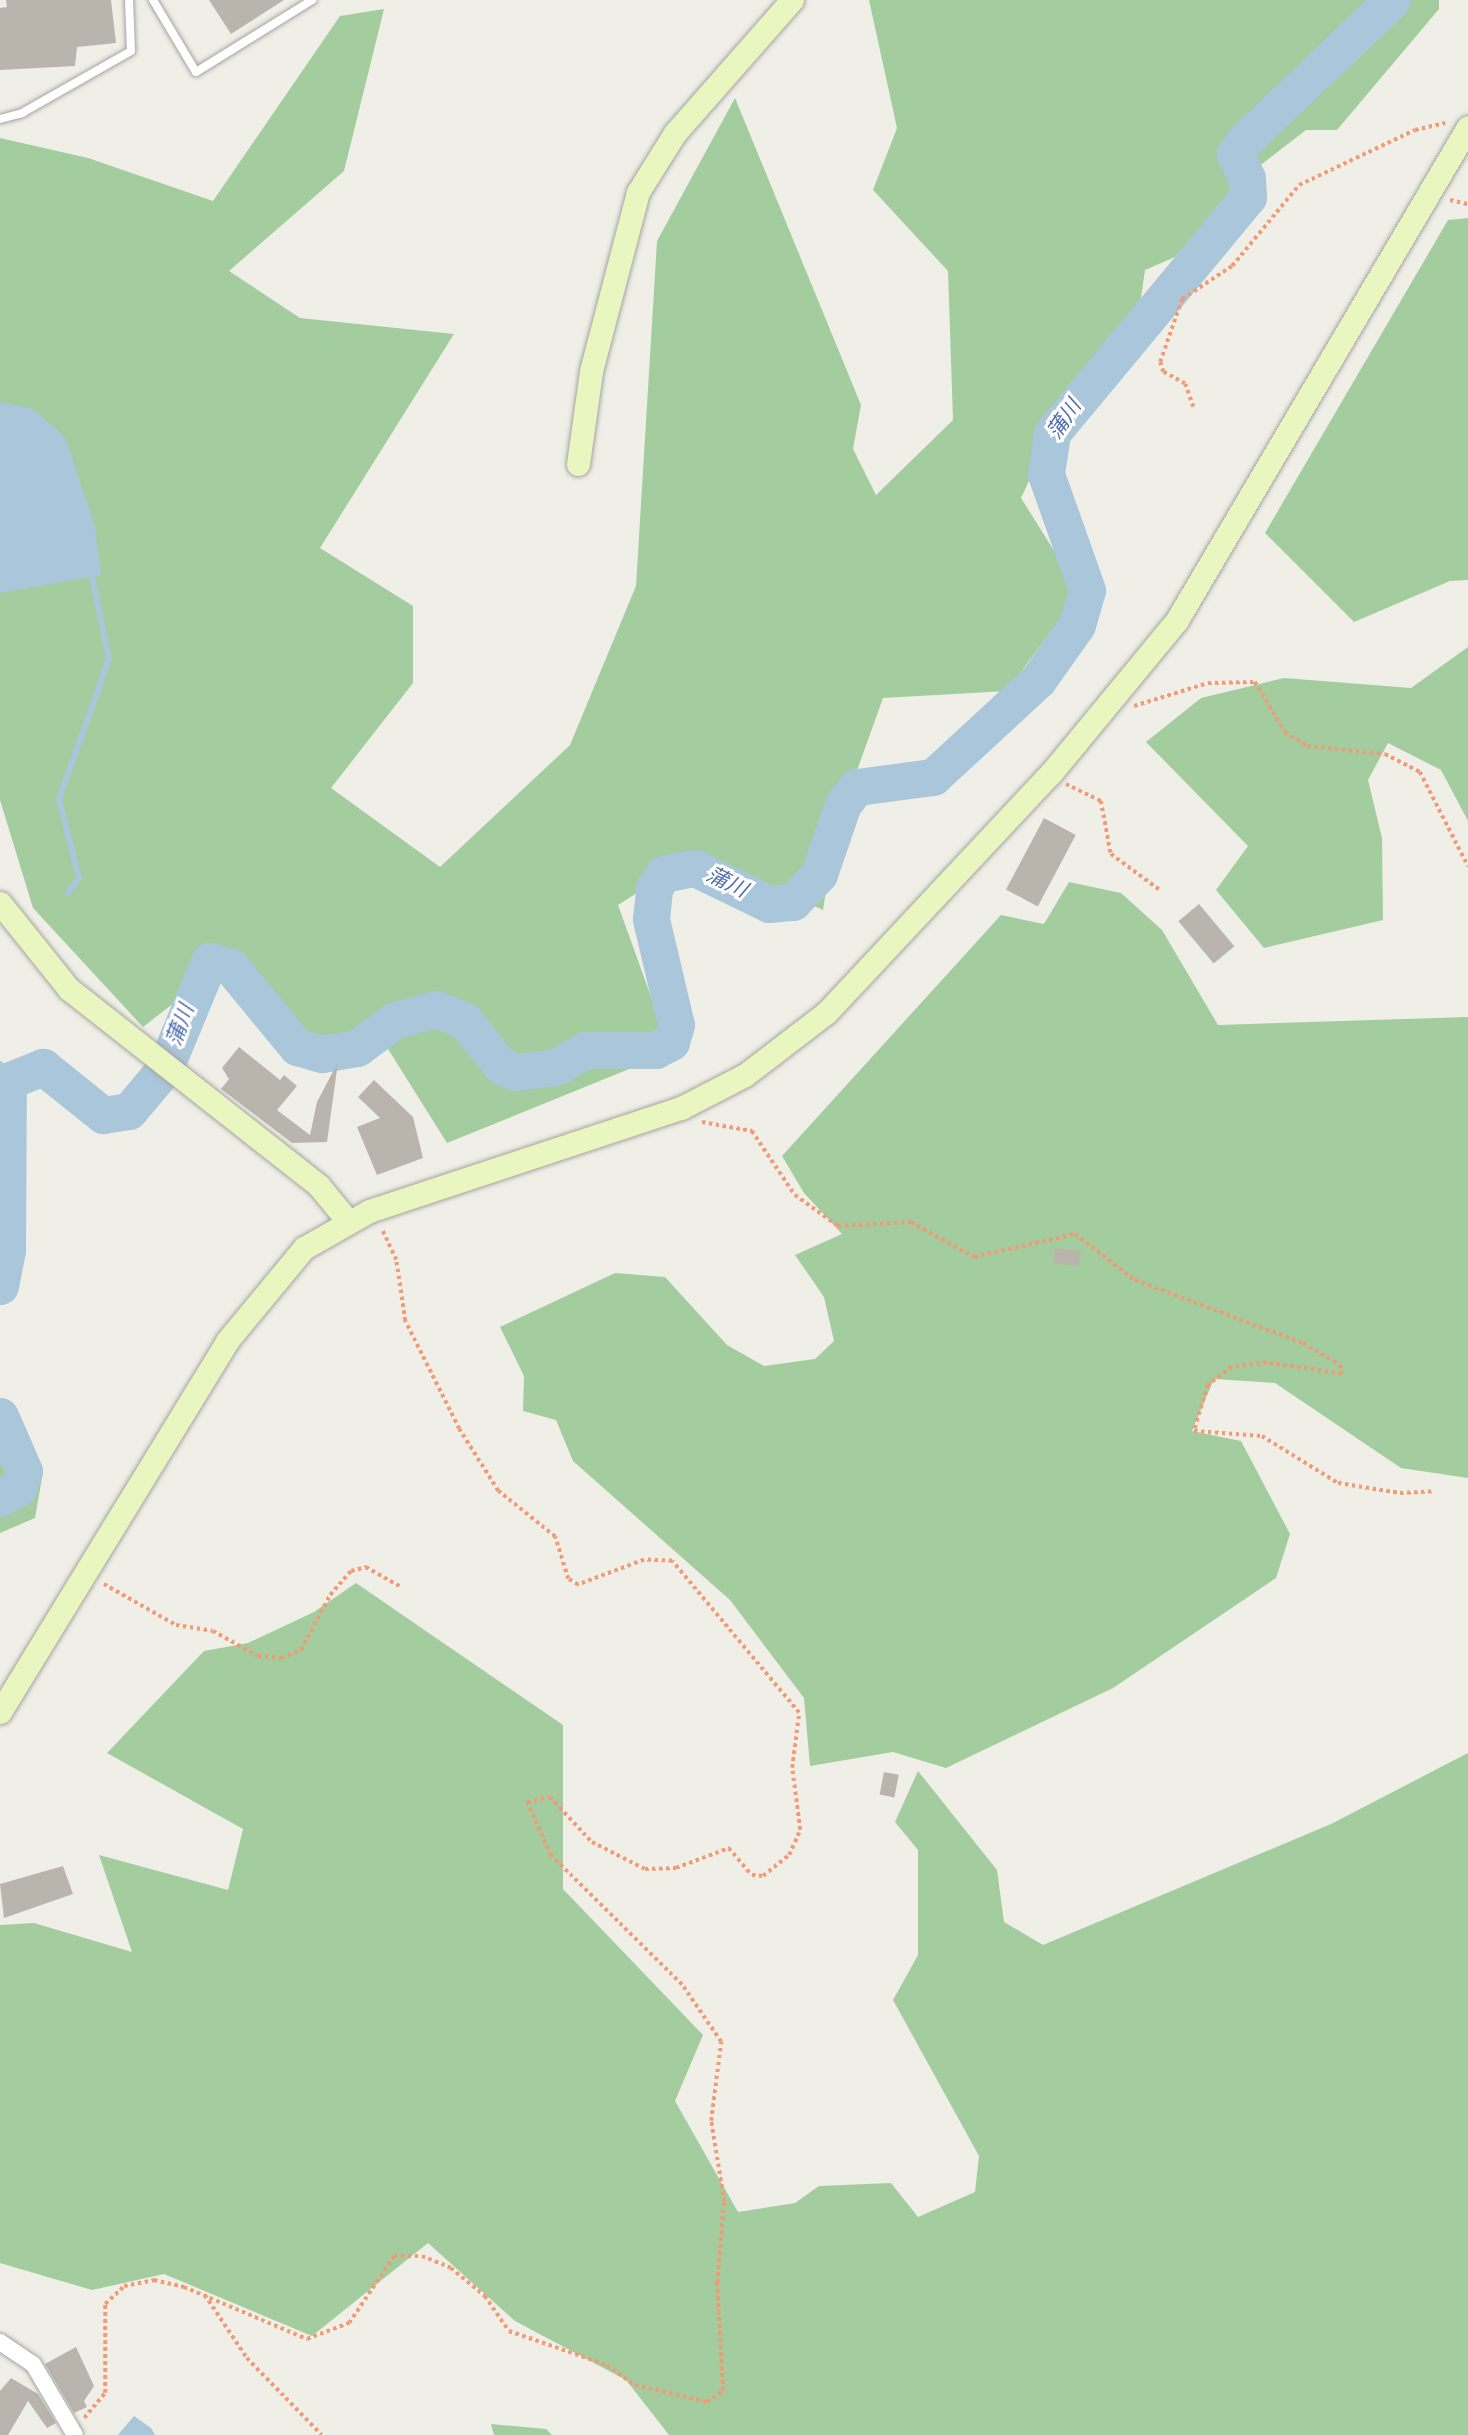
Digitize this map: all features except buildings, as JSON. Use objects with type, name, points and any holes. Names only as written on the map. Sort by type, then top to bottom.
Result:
[{"type":"street","points":[[578,464],[591,371],[638,192],[675,133],[792,0]]},
{"type":"street","points":[[0,1712],[253,1302],[304,1248],[347,1220],[369,1211],[684,1106],[745,1075],[827,1012],[1051,774],[1114,701],[1177,620],[1460,125]]},
{"type":"street","points":[[2,911],[48,968],[120,1030],[320,1186],[347,1220]]},
{"type":"street","points":[[0,2342],[33,2364],[74,2432]]},
{"type":"lane","points":[[0,119],[22,113],[131,51],[129,0]]},
{"type":"lane","points":[[153,0],[197,72],[312,0]]},
{"type":"path","points":[[1194,407],[1185,384],[1164,372],[1160,362],[1182,299],[1232,266],[1300,185],[1415,130],[1460,125]]},
{"type":"path","points":[[1114,701],[1123,707],[1208,683],[1255,682],[1285,732],[1307,746],[1385,754],[1420,772],[1468,866]]},
{"type":"path","points":[[1051,774],[1101,801],[1111,854],[1160,890]]},
{"type":"path","points":[[684,1106],[708,1124],[752,1130],[795,1195],[838,1226],[911,1222],[974,1257],[1075,1234],[1135,1280],[1303,1343],[1340,1365],[1342,1374],[1267,1363],[1232,1367],[1208,1385],[1194,1431],[1262,1436],[1338,1483],[1400,1493],[1434,1491]]},
{"type":"path","points":[[74,2432],[105,2393],[100,2325],[113,2294],[154,2280],[204,2294],[307,2339],[349,2323],[394,2256],[422,2256],[452,2267],[485,2297],[509,2331],[607,2365],[635,2385],[674,2397],[707,2402],[723,2391],[717,2283],[724,2202],[710,2121],[721,2042],[682,1985],[551,1856],[527,1802],[550,1797],[592,1842],[645,1869],[676,1868],[729,1848],[752,1875],[763,1876],[789,1855],[799,1838],[792,1769],[799,1713],[671,1561],[644,1560],[578,1585],[568,1579],[555,1537],[498,1491],[459,1429],[414,1342],[396,1260],[369,1211]]},
{"type":"path","points":[[87,1574],[176,1625],[213,1631],[258,1656],[281,1658],[301,1650],[330,1594],[351,1571],[366,1567],[401,1587]]},
{"type":"path","points":[[204,2294],[254,2367],[322,2435]]},
{"type":"green space","points":[[869,0],[1439,0],[1439,9],[1337,130],[1306,130],[1231,188],[1240,229],[1145,270],[1136,333],[1051,433],[1021,498],[1080,592],[1007,691],[883,698],[836,829],[823,910],[700,853],[618,905],[671,1052],[447,1143],[388,1049],[319,1057],[215,971],[143,1027],[33,908],[0,800],[0,138],[88,158],[213,201],[340,16],[384,9],[344,171],[229,271],[300,318],[454,334],[320,548],[413,606],[413,683],[331,788],[440,867],[570,745],[636,586],[657,241],[735,98],[861,405],[853,449],[876,495],[953,420],[948,271],[873,190],[897,128]]},
{"type":"green space","points":[[1468,218],[1468,580],[1450,581],[1354,622],[1265,533],[1448,220]]},
{"type":"green space","points":[[1468,647],[1468,821],[1441,770],[1388,743],[1368,780],[1382,838],[1383,920],[1264,948],[1216,890],[1248,846],[1146,742],[1201,698],[1284,678],[1411,688]]},
{"type":"green space","points":[[1069,882],[1121,893],[1162,930],[1218,1025],[1468,1017],[1468,1478],[1401,1468],[1275,1383],[1214,1379],[1192,1431],[1241,1441],[1290,1534],[1276,1578],[1113,1688],[946,1768],[893,1752],[810,1766],[804,1698],[730,1600],[573,1461],[556,1420],[523,1411],[524,1376],[500,1327],[615,1273],[665,1277],[727,1345],[764,1366],[815,1359],[834,1341],[824,1297],[795,1255],[842,1234],[804,1193],[782,1156],[1001,915],[1044,924]]},
{"type":"green space","points":[[0,1399],[43,1472],[35,1518],[0,1533]]},
{"type":"green space","points":[[356,1583],[563,1725],[563,1889],[703,2035],[675,2101],[738,2212],[795,2203],[819,2186],[891,2183],[918,2217],[975,2192],[979,2156],[893,2000],[918,1955],[918,1850],[895,1822],[918,1771],[997,1870],[1004,1922],[1043,1945],[1331,1824],[1468,1753],[1468,2435],[669,2435],[626,2380],[515,2321],[428,2243],[312,2336],[164,2274],[92,2290],[0,2263],[0,1925],[34,1923],[132,1952],[99,1855],[228,1890],[243,1829],[107,1753],[204,1651],[248,1643],[314,1612]]},
{"type":"green space","points":[[491,2424],[546,2429],[552,2435],[494,2435]]},
{"type":"water","points":[[0,402],[33,409],[65,437],[95,526],[101,575],[0,593]]},
{"type":"water","points":[[134,2416],[151,2428],[155,2435],[118,2435]]},
{"type":"waterway","name":"蒲川","points":[[0,1286],[7,1251],[8,1081],[43,1067],[103,1115],[129,1111],[165,1068],[209,961],[231,967],[297,1047],[322,1054],[357,1048],[395,1020],[436,1009],[465,1021],[500,1065],[515,1072],[556,1067],[585,1050],[656,1050],[671,1042],[676,1025],[651,919],[654,888],[663,874],[695,868],[769,904],[793,902],[819,874],[843,804],[857,787],[933,777],[1038,680],[1077,625],[1087,590],[1046,474],[1052,433],[1248,197],[1247,178],[1235,154],[1244,141],[1392,0]]},
{"type":"waterway","points":[[68,893],[79,878],[59,799],[109,659],[92,577]]},
{"type":"waterway","points":[[0,1064],[8,1081]]},
{"type":"waterway","name":"蒲川","points":[[0,1416],[24,1471],[18,1488],[0,1498]]}]
